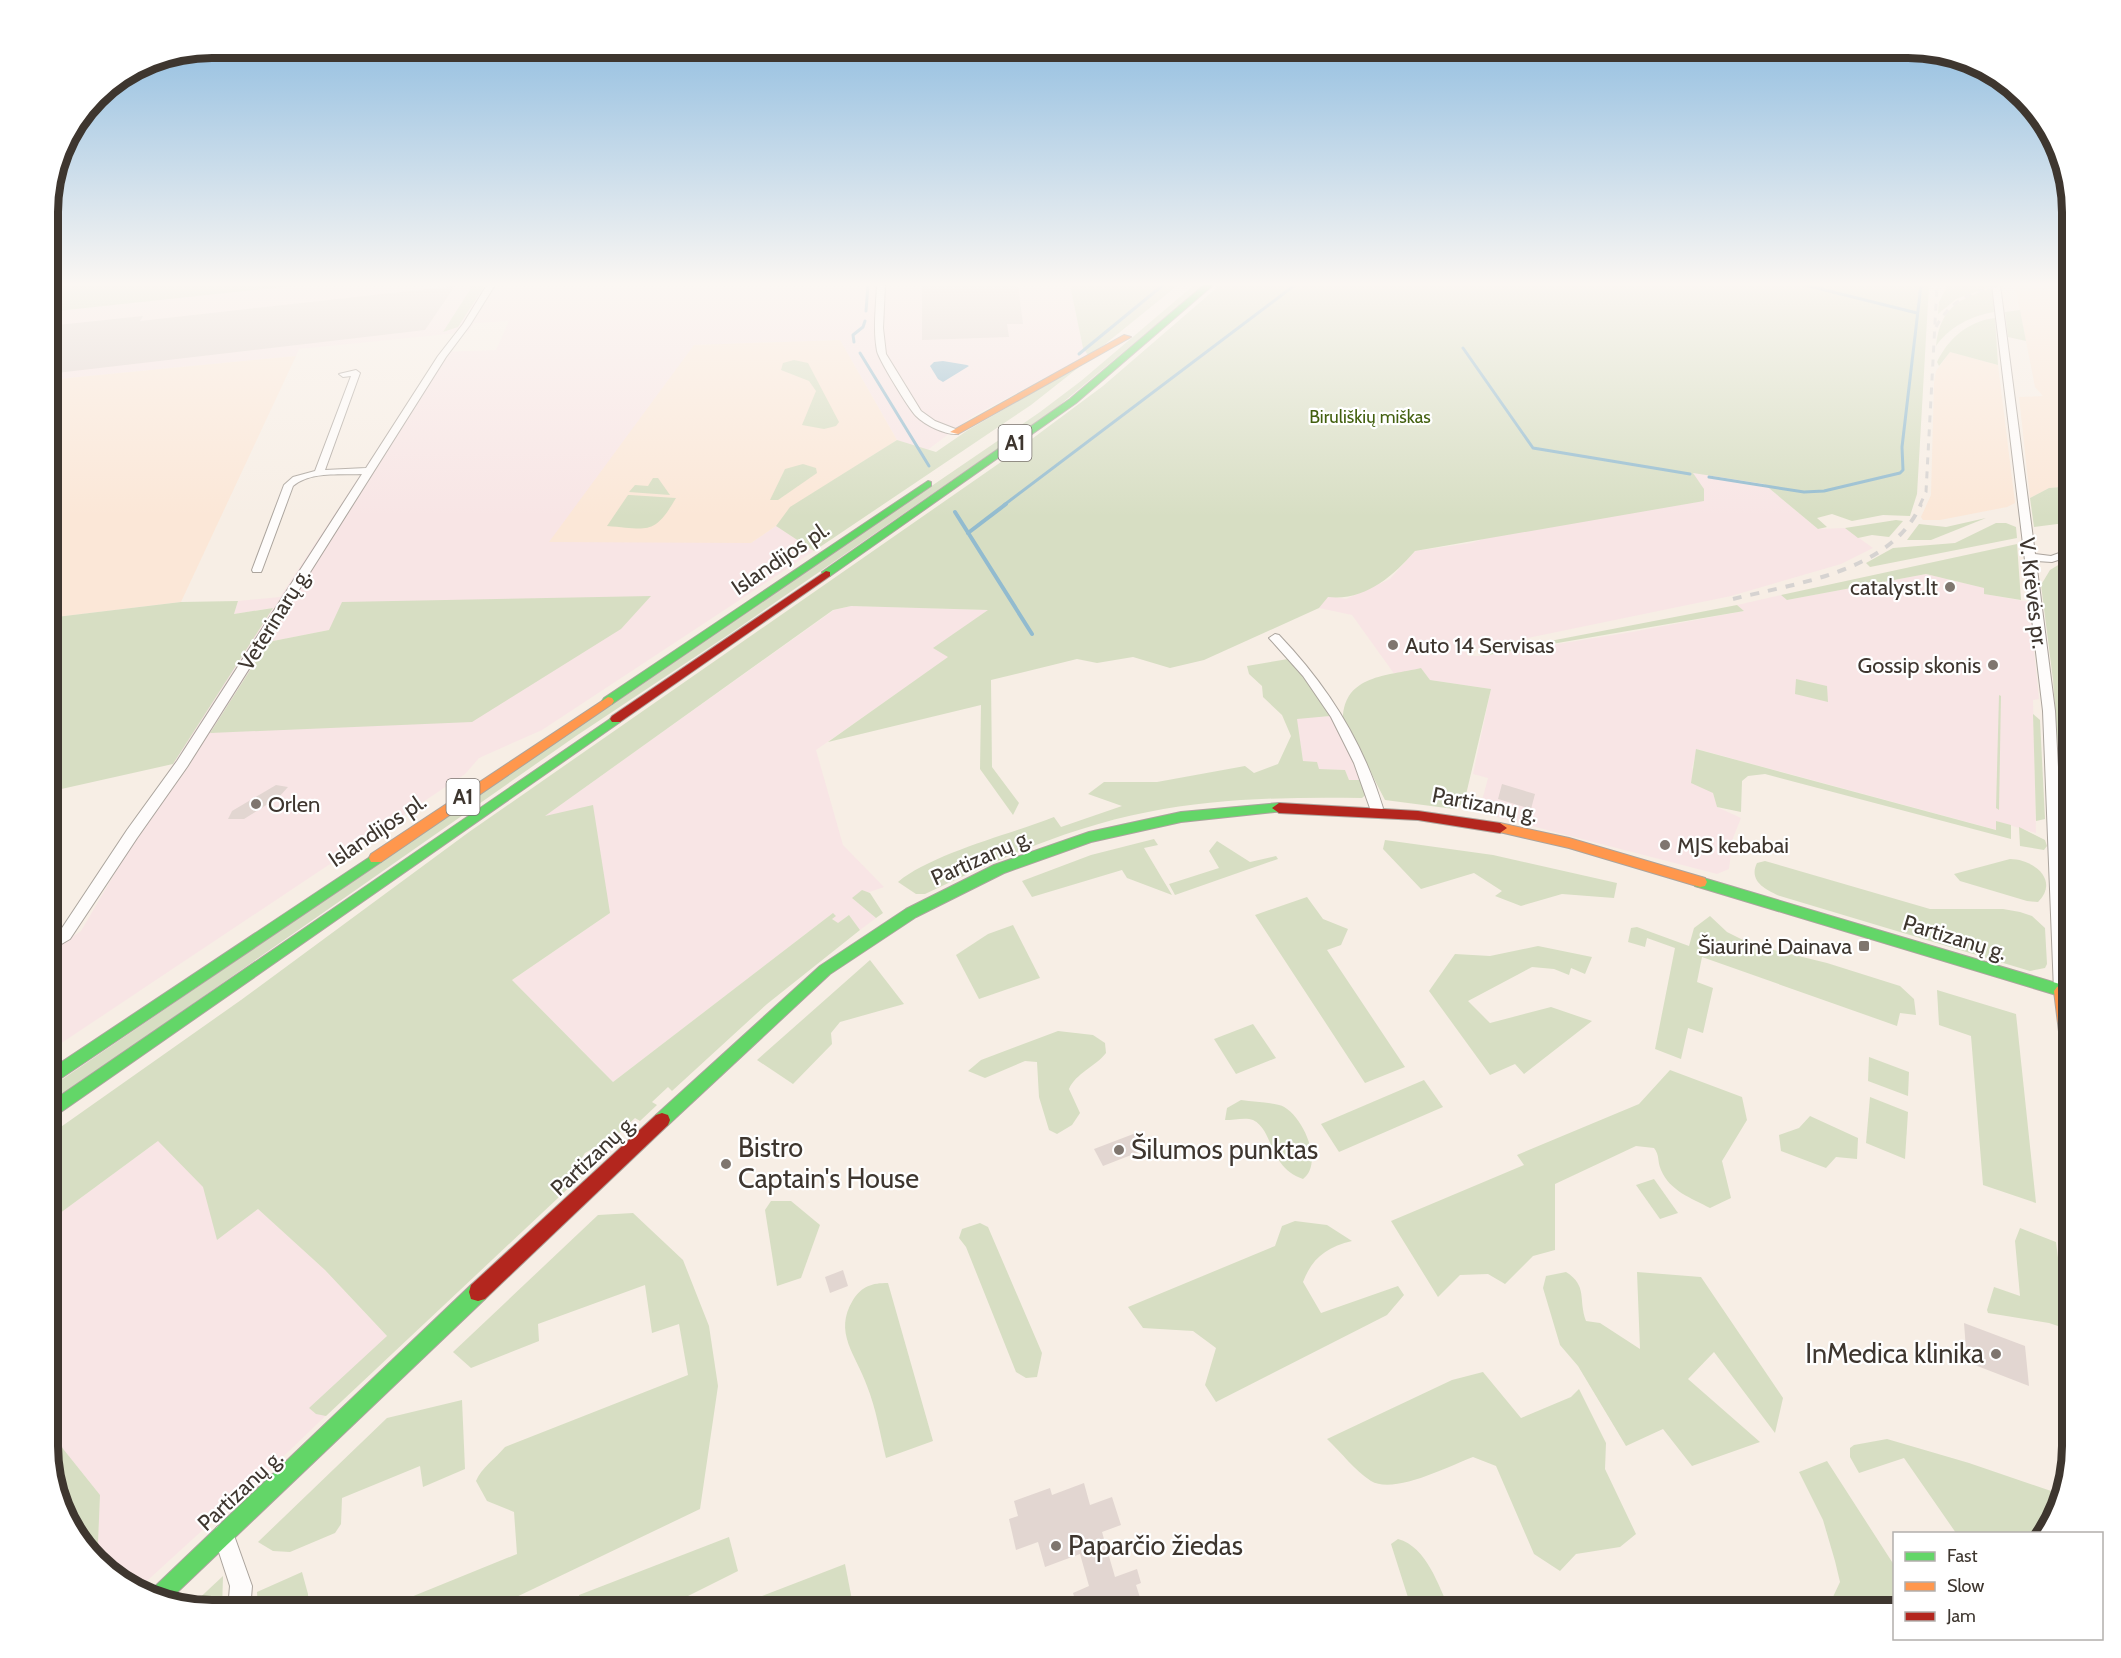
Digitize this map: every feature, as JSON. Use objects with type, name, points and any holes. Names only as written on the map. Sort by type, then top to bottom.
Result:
[{"type":"main road","points":[[955,432],[1081,362]]},
{"type":"main road","points":[[1064,388],[1096,362]]},
{"type":"main road","name":"Islandijos pl.","points":[[59,1106],[1073,401],[1118,362]]},
{"type":"main road","name":"Islandijos pl.","points":[[59,1073],[941,474]]},
{"type":"main road","points":[[646,658],[804,568]]},
{"type":"main road","name":"Partizanų g.","points":[[163,1591],[574,1200],[825,970],[897,920],[1000,868],[1088,837],[1148,821],[1263,808],[1376,808],[1470,820],[1569,843],[2062,990]]},
{"type":"street","name":"Veterinarų g.","points":[[59,939],[65,935],[182,764],[438,362]]},
{"type":"street","points":[[887,362],[923,419],[955,432]]},
{"type":"street","name":"V. Krėvės pr.","points":[[2006,362],[2049,711],[2062,903]]},
{"type":"street","points":[[320,473],[356,373],[343,374]]},
{"type":"street","points":[[257,570],[289,485],[296,479],[320,473],[368,471]]},
{"type":"street","points":[[2030,557],[2052,559],[2062,555]]},
{"type":"street","points":[[1275,638],[1322,693],[1365,774],[1376,808]]},
{"type":"street","points":[[224,1534],[241,1586],[240,1600]]},
{"type":"shaded area","points":[[59,362],[230,362],[59,379]]},
{"type":"shaded area","points":[[230,362],[293,362],[181,602],[59,617],[59,379]]},
{"type":"shaded area","points":[[434,362],[699,362],[751,543],[776,526],[814,551],[542,730],[479,758],[465,774],[59,1045],[59,946],[81,931],[129,849],[191,763],[173,764],[272,608],[234,614],[238,601],[280,597]],"holes":[[[329,630],[211,733],[268,642]]]},
{"type":"shaded area","points":[[681,362],[853,362],[897,440],[791,507],[776,526],[751,543],[549,542]]},
{"type":"shaded area","points":[[853,362],[1074,362],[973,416],[926,451],[897,440]]},
{"type":"shaded area","points":[[1942,362],[1988,362],[1998,365],[2015,503],[2007,507],[1940,520],[1923,520],[1921,517],[1931,495],[1936,371]]},
{"type":"shaded area","points":[[2030,362],[2062,362],[2062,487],[2049,488],[2030,498],[2019,397],[2043,396],[2035,387]]},
{"type":"shaded area","points":[[1692,472],[1764,484],[1818,529],[1845,528],[1873,548],[1841,564],[1731,596],[1465,651],[1468,656],[1483,656],[1632,632],[1744,611],[1737,605],[1781,595],[1787,600],[1926,574],[1984,588],[1985,594],[2029,602],[2039,699],[2033,700],[2036,833],[1996,821],[1997,830],[1697,749],[1692,768],[1713,793],[1717,807],[1741,818],[1733,838],[1729,869],[1717,874],[1482,813],[1479,812],[1488,778],[1473,774],[1491,689],[1430,680],[1421,668],[1395,675],[1352,615],[1319,608],[1328,596],[1346,599],[1390,579],[1415,551],[1471,543]]},
{"type":"shaded area","points":[[851,606],[989,610],[934,648],[949,657],[816,750],[843,845],[884,887],[852,898],[876,918],[860,930],[849,915],[838,924],[832,919],[833,913],[613,1082],[512,980],[610,913],[543,817],[834,610]]},
{"type":"shaded area","points":[[1330,716],[1362,780],[1349,780],[1345,770],[1318,769],[1303,761],[1296,718]]},
{"type":"shaded area","points":[[189,1118],[217,1239],[258,1209],[325,1270],[397,1347],[286,1454],[144,1584],[119,1568],[105,1555],[98,1543],[100,1495],[59,1444],[59,1214]]},
{"type":"green space","points":[[1103,362],[1111,362],[1055,409],[731,633],[576,736],[59,1097],[59,1081],[1040,412]]},
{"type":"green space","name":"Biruliškių miškas","points":[[1130,362],[1925,362],[1917,494],[1910,516],[1883,515],[1852,521],[1832,514],[1817,518],[1827,527],[1818,529],[1764,484],[1693,473],[1704,489],[1704,501],[1415,551],[1397,570],[1366,591],[1354,595],[1328,597],[1319,608],[1204,660],[1170,668],[1133,657],[1097,663],[1077,659],[991,680],[992,767],[1019,803],[1013,815],[980,769],[981,705],[828,742],[948,657],[933,648],[988,610],[851,606],[833,610],[545,816],[593,805],[610,913],[512,980],[613,1082],[833,913],[836,916],[832,919],[838,923],[849,915],[860,930],[767,1004],[672,1091],[668,1087],[652,1102],[657,1105],[640,1121],[635,1118],[616,1136],[585,1153],[571,1175],[574,1177],[588,1165],[591,1167],[326,1416],[316,1414],[309,1408],[387,1336],[325,1270],[258,1209],[217,1240],[203,1187],[158,1141],[59,1214],[59,1128],[241,1000],[469,832],[1001,462],[1103,386]]},
{"type":"green space","points":[[783,363],[808,363],[839,422],[836,426],[824,429],[802,425],[816,391],[809,381],[781,370]]},
{"type":"green space","points":[[1083,364],[1031,405],[814,551],[776,526],[790,507],[897,440],[936,452],[968,430]]},
{"type":"green space","points":[[803,464],[816,468],[817,473],[778,500],[770,500],[785,469]]},
{"type":"green space","points":[[653,478],[658,478],[670,495],[629,492],[635,485],[648,486]]},
{"type":"green space","points":[[2062,487],[2062,523],[2034,527],[2030,498],[2049,488]]},
{"type":"green space","points":[[628,495],[676,498],[662,519],[649,527],[607,526]]},
{"type":"green space","points":[[1986,518],[1931,540],[1907,540],[1919,524],[1946,527]]},
{"type":"green space","points":[[1896,520],[1903,521],[1889,537],[1872,535],[1858,538],[1845,528]]},
{"type":"green space","points":[[1996,523],[2006,523],[2016,527],[2017,538],[1870,567],[1866,563],[1893,548],[1955,543]]},
{"type":"green space","points":[[2017,544],[2021,600],[1984,594],[1984,588],[1926,574],[1787,600],[1781,595]]},
{"type":"green space","points":[[2062,563],[2062,807],[2053,680],[2041,585],[2050,570]]},
{"type":"green space","points":[[651,596],[621,629],[472,722],[210,733],[268,642],[329,630],[342,602]]},
{"type":"green space","points":[[238,601],[234,614],[273,608],[173,764],[59,790],[59,617],[181,602]]},
{"type":"green space","points":[[1737,605],[1744,611],[1482,656],[1488,653]]},
{"type":"green space","points":[[1288,659],[1314,690],[1330,716],[1297,719],[1303,761],[1317,762],[1319,769],[1345,770],[1349,780],[1362,780],[1368,793],[1362,798],[1255,799],[1175,807],[1090,826],[1006,857],[925,894],[916,894],[898,882],[931,862],[952,853],[1054,817],[1061,827],[1122,806],[1088,794],[1104,782],[1157,782],[1245,766],[1254,773],[1278,764],[1291,736],[1282,715],[1263,697],[1262,686],[1249,674],[1247,666]]},
{"type":"green space","points":[[1421,668],[1430,680],[1491,689],[1464,803],[1454,809],[1385,800],[1343,719],[1345,705],[1359,686],[1382,676]]},
{"type":"green space","points":[[1796,679],[1827,686],[1828,702],[1795,694]]},
{"type":"green space","points":[[1999,695],[2001,696],[1999,810],[1996,808]]},
{"type":"green space","points":[[2033,714],[2040,720],[2045,819],[2036,821]]},
{"type":"green space","points":[[1696,749],[1996,830],[1996,821],[2011,825],[2011,839],[1765,774],[1748,776],[1742,781],[1741,812],[1717,807],[1713,793],[1691,783]]},
{"type":"green space","points":[[2019,827],[2045,840],[2047,846],[2044,850],[2020,846]]},
{"type":"green space","points":[[1154,839],[1158,845],[1144,848],[1172,895],[1127,878],[1122,870],[1032,897],[1022,881],[1091,855]]},
{"type":"green space","points":[[1385,840],[1493,855],[1617,883],[1614,898],[1562,894],[1521,906],[1495,896],[1502,891],[1474,873],[1421,889],[1383,849]]},
{"type":"green space","points":[[1217,841],[1250,862],[1276,856],[1278,859],[1175,895],[1169,884],[1219,868],[1209,851]]},
{"type":"green space","points":[[2010,859],[2027,863],[2041,872],[2046,886],[2038,902],[2027,901],[1960,881],[1954,874]]},
{"type":"green space","points":[[1765,861],[1930,909],[2003,909],[2032,916],[2045,928],[2047,964],[2045,968],[2030,971],[1780,896],[1764,888],[1757,880],[1755,869],[1757,863]]},
{"type":"green space","points":[[862,890],[870,893],[883,913],[876,918],[852,898]]},
{"type":"green space","points":[[1307,897],[1323,919],[1348,929],[1341,945],[1327,950],[1405,1067],[1365,1083],[1255,915]]},
{"type":"green space","points":[[1710,916],[1727,932],[1753,945],[1827,963],[1900,986],[1914,999],[1916,1015],[1900,1013],[1897,1026],[1702,957],[1697,982],[1713,988],[1703,1033],[1688,1028],[1681,1059],[1655,1049],[1675,948],[1647,938],[1645,947],[1628,942],[1631,928],[1637,927],[1689,946],[1694,928]]},
{"type":"green space","points":[[1013,925],[1040,978],[979,999],[956,955],[988,934]]},
{"type":"green space","points":[[1538,946],[1592,957],[1585,974],[1571,968],[1569,975],[1554,969],[1532,967],[1468,1001],[1490,1023],[1551,1007],[1592,1021],[1524,1074],[1515,1064],[1490,1075],[1429,991],[1455,954],[1490,956]]},
{"type":"green space","points":[[870,960],[904,1004],[840,1022],[831,1033],[832,1044],[793,1084],[757,1060]]},
{"type":"green space","points":[[1937,990],[2016,1014],[2036,1203],[1983,1185],[1971,1036],[1939,1025]]},
{"type":"green space","points":[[1253,1024],[1276,1058],[1236,1074],[1214,1039]]},
{"type":"green space","points":[[1058,1031],[1093,1035],[1105,1043],[1106,1053],[1072,1083],[1069,1089],[1080,1113],[1072,1125],[1057,1134],[1049,1130],[1039,1097],[1037,1062],[1025,1061],[985,1078],[968,1071],[981,1060]]},
{"type":"green space","points":[[1869,1057],[1909,1072],[1908,1096],[1868,1081]]},
{"type":"green space","points":[[1670,1070],[1742,1097],[1747,1120],[1722,1161],[1731,1198],[1710,1208],[1689,1197],[1675,1189],[1665,1177],[1654,1148],[1636,1146],[1555,1184],[1555,1250],[1533,1256],[1505,1284],[1488,1274],[1460,1275],[1438,1297],[1391,1221],[1524,1165],[1517,1155],[1639,1104]]},
{"type":"green space","points":[[1424,1080],[1443,1107],[1339,1152],[1321,1124]]},
{"type":"green space","points":[[1870,1097],[1908,1112],[1905,1159],[1866,1143]]},
{"type":"green space","points":[[1241,1100],[1279,1105],[1294,1116],[1307,1137],[1311,1149],[1312,1161],[1303,1179],[1283,1166],[1260,1125],[1250,1119],[1225,1120],[1227,1108]]},
{"type":"green space","points":[[1810,1116],[1858,1138],[1857,1159],[1836,1157],[1826,1168],[1781,1151],[1779,1135],[1799,1128]]},
{"type":"green space","points":[[1654,1179],[1678,1213],[1660,1219],[1636,1185]]},
{"type":"green space","points":[[771,1201],[791,1201],[820,1225],[801,1278],[777,1286],[765,1210]]},
{"type":"green space","points":[[633,1213],[683,1260],[709,1326],[718,1386],[700,1509],[510,1600],[404,1600],[517,1554],[514,1512],[487,1501],[476,1481],[485,1467],[505,1447],[688,1375],[679,1324],[652,1333],[645,1285],[538,1324],[539,1341],[471,1368],[453,1352],[598,1215]]},
{"type":"green space","points":[[1295,1221],[1327,1225],[1352,1241],[1328,1250],[1316,1260],[1303,1282],[1321,1313],[1398,1286],[1404,1295],[1387,1315],[1216,1402],[1205,1385],[1216,1348],[1193,1331],[1143,1328],[1128,1307],[1275,1246],[1282,1226]]},
{"type":"green space","points":[[980,1223],[988,1227],[1042,1353],[1037,1377],[1026,1378],[1016,1372],[966,1247],[959,1238],[962,1229]]},
{"type":"green space","points":[[2020,1228],[2056,1242],[2062,1289],[2062,1327],[1988,1313],[1994,1287],[2020,1296],[2015,1241]]},
{"type":"green space","points":[[1566,1272],[1573,1277],[1580,1288],[1586,1321],[1600,1323],[1640,1349],[1637,1272],[1701,1277],[1783,1398],[1775,1433],[1714,1352],[1688,1379],[1760,1442],[1692,1466],[1663,1429],[1626,1446],[1578,1366],[1560,1345],[1543,1288],[1546,1276]]},
{"type":"green space","points":[[888,1283],[933,1441],[886,1458],[873,1403],[848,1343],[845,1323],[847,1312],[860,1291],[872,1285]]},
{"type":"green space","points":[[1483,1372],[1521,1418],[1571,1397],[1579,1389],[1606,1443],[1605,1469],[1636,1534],[1620,1547],[1576,1554],[1560,1571],[1534,1554],[1496,1466],[1473,1457],[1422,1478],[1381,1484],[1371,1481],[1359,1472],[1327,1439],[1452,1380]]},
{"type":"green space","points":[[462,1400],[465,1469],[423,1487],[420,1466],[342,1498],[341,1524],[335,1533],[290,1552],[273,1551],[258,1542],[387,1418]]},
{"type":"green space","points":[[1887,1439],[1969,1463],[2055,1492],[2047,1514],[2036,1532],[1955,1532],[1904,1458],[1859,1473],[1850,1457],[1850,1448],[1854,1445]]},
{"type":"green space","points":[[59,1444],[100,1495],[98,1543],[105,1555],[90,1539],[70,1504],[61,1475]]},
{"type":"green space","points":[[1827,1461],[1893,1563],[1893,1600],[1830,1600],[1840,1582],[1835,1561],[1823,1520],[1799,1472]]},
{"type":"green space","points":[[729,1537],[738,1571],[680,1600],[580,1600],[579,1595]]},
{"type":"green space","points":[[1398,1539],[1417,1550],[1430,1568],[1445,1600],[1409,1600],[1391,1544]]},
{"type":"green space","points":[[845,1564],[852,1600],[752,1600]]},
{"type":"green space","points":[[302,1572],[308,1600],[257,1600],[257,1592]]},
{"type":"green space","points":[[223,1576],[222,1600],[199,1599]]},
{"type":"water","points":[[934,362],[951,362],[969,366],[943,382],[938,379],[930,366]]},
{"type":"building","points":[[59,362],[148,362],[59,373]]},
{"type":"building","points":[[1502,784],[1535,794],[1531,809],[1498,799]]},
{"type":"building","name":"Orlen","points":[[276,785],[288,787],[279,797],[244,819],[228,819],[232,811]]},
{"type":"building","name":"Šilumos punktas","points":[[1136,1133],[1144,1150],[1103,1166],[1094,1149]]},
{"type":"building","points":[[843,1270],[848,1286],[830,1293],[825,1277]]},
{"type":"building","name":"InMedica klinika","points":[[1964,1323],[2025,1346],[2029,1386],[1967,1362]]},
{"type":"building","name":"Paparčio žiedas","points":[[1084,1483],[1090,1505],[1112,1497],[1121,1525],[1102,1532],[1115,1577],[1137,1569],[1141,1583],[1136,1585],[1141,1600],[1075,1600],[1073,1593],[1089,1586],[1080,1554],[1045,1567],[1038,1542],[1016,1550],[1009,1519],[1018,1516],[1014,1501],[1050,1488],[1052,1495]]},
{"type":"waterway","points":[[866,362],[929,466]]},
{"type":"waterway","points":[[1004,505],[1193,362]]},
{"type":"waterway","points":[[1473,362],[1533,448],[1690,474]]},
{"type":"waterway","points":[[1709,477],[1804,492],[1824,491],[1900,473],[1903,470],[1902,447],[1912,362]]},
{"type":"waterway","points":[[968,533],[1006,504]]},
{"type":"waterway","points":[[955,512],[968,533]]},
{"type":"waterway","points":[[968,533],[1032,634]]},
{"type":"railway","points":[[1920,505],[1926,492],[1933,362]]},
{"type":"railway","points":[[1733,599],[1813,580],[1865,560],[1888,545],[1907,527],[1921,504]]},
{"type":"traffic: fast","points":[[826,574],[1073,401],[1118,362]]},
{"type":"traffic: fast","points":[[608,701],[928,484]]},
{"type":"traffic: fast","points":[[59,1106],[616,719]]},
{"type":"traffic: fast","points":[[662,1120],[825,970],[911,913],[999,869],[1089,837],[1181,817],[1279,808]]},
{"type":"traffic: fast","points":[[59,1073],[376,858]]},
{"type":"traffic: fast","points":[[1700,882],[2062,991]]},
{"type":"traffic: fast","points":[[163,1591],[478,1292]]},
{"type":"traffic: slow","points":[[955,432],[1081,362]]},
{"type":"traffic: slow","points":[[376,858],[608,701]]},
{"type":"traffic: slow","points":[[1500,828],[1569,843],[1700,882]]},
{"type":"traffic: jam","points":[[616,719],[826,574]]},
{"type":"traffic: jam","points":[[1279,808],[1418,816],[1500,828]]},
{"type":"traffic: jam","points":[[478,1292],[662,1120]]},
{"type":"place","name":"catalyst.lt","points":[[1950,587]]},
{"type":"place","name":"Auto 14 Servisas","points":[[1393,645]]},
{"type":"place","name":"Gossip skonis","points":[[1993,665]]},
{"type":"place","name":"Orlen","points":[[256,804]]},
{"type":"place","name":"MJS kebabai","points":[[1665,845]]},
{"type":"place","name":"Šiaurinė Dainava","points":[[1864,946]]},
{"type":"place","name":"Šilumos punktas","points":[[1119,1150]]},
{"type":"place","name":"Bistro Captain's House","points":[[726,1164]]},
{"type":"place","name":"InMedica klinika","points":[[1996,1354]]},
{"type":"place","name":"Paparčio žiedas","points":[[1056,1546]]}]
